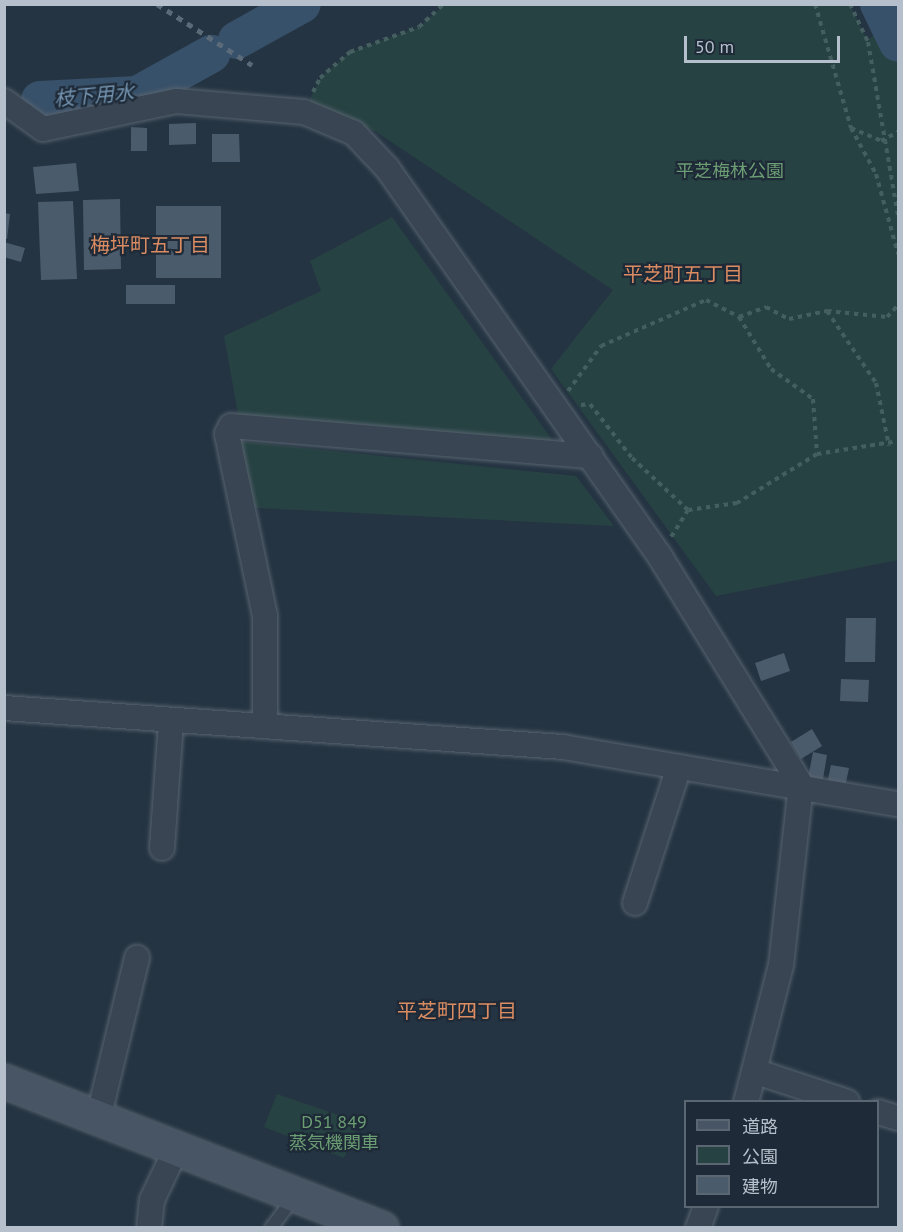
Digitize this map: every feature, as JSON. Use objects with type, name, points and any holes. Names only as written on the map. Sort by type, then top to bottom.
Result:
[{"type":"street","points":[[4,101],[43,129],[176,101],[304,112],[354,133],[387,168],[659,555],[801,785],[782,965],[757,1072],[746,1100]]},
{"type":"street","points":[[265,726],[264,616],[227,434],[231,426],[591,456]]},
{"type":"street","points":[[4,708],[171,723],[265,726],[563,747],[801,785],[898,804]]},
{"type":"street","points":[[162,848],[171,723]]},
{"type":"street","points":[[635,903],[679,767]]},
{"type":"street","points":[[99,1115],[137,958]]},
{"type":"street","points":[[757,1072],[844,1100]]},
{"type":"street","points":[[4,1081],[99,1115],[381,1227]]},
{"type":"street","points":[[879,1112],[898,1118]]},
{"type":"street","points":[[149,1227],[152,1200],[177,1147]]},
{"type":"street","points":[[698,1227],[705,1208]]},
{"type":"lane","points":[[271,1227],[297,1193]]},
{"type":"path","points":[[304,112],[320,78],[350,52],[419,27],[444,4]]},
{"type":"path","points":[[815,4],[851,128],[876,174],[898,254]]},
{"type":"path","points":[[850,4],[868,42],[898,215]]},
{"type":"path","points":[[851,128],[885,138],[898,132]]},
{"type":"path","points":[[556,408],[601,346],[706,300],[739,317],[771,369],[813,399],[818,454]]},
{"type":"path","points":[[739,317],[766,307],[789,320],[827,311],[887,318],[898,305]]},
{"type":"path","points":[[827,311],[876,383],[889,446]]},
{"type":"path","points":[[556,408],[590,404],[632,458],[688,510]]},
{"type":"path","points":[[659,555],[688,510],[736,502],[818,454],[889,446],[898,441]]},
{"type":"green space","name":"平芝梅林公園","points":[[444,5],[850,5],[868,41],[898,6],[898,560],[716,596],[551,369],[613,290],[375,131],[304,112],[320,78],[350,52],[419,27]]},
{"type":"green space","points":[[392,217],[553,441],[551,448],[238,414],[224,336],[321,291],[310,261]]},
{"type":"green space","points":[[237,441],[576,476],[614,526],[239,507]]},
{"type":"green space","name":"D51 849 蒸気機関車","points":[[277,1094],[359,1122],[344,1158],[264,1127]]},
{"type":"building","points":[[196,123],[196,144],[169,145],[169,124]]},
{"type":"building","points":[[131,127],[147,128],[147,151],[131,151]]},
{"type":"building","points":[[212,134],[239,134],[240,162],[212,162]]},
{"type":"building","points":[[76,163],[79,191],[36,194],[33,167]]},
{"type":"building","points":[[120,199],[121,269],[84,270],[83,200]]},
{"type":"building","points":[[73,201],[77,279],[41,280],[38,202]]},
{"type":"building","points":[[156,206],[221,206],[221,278],[156,278]]},
{"type":"building","points":[[4,213],[10,214],[7,239],[4,239]]},
{"type":"building","points":[[4,242],[25,248],[21,262],[4,257]]},
{"type":"building","points":[[126,285],[175,285],[175,304],[126,304]]},
{"type":"building","points":[[846,618],[876,618],[875,662],[845,662]]},
{"type":"building","points":[[784,653],[790,671],[761,681],[755,663]]},
{"type":"building","points":[[841,679],[869,680],[868,702],[840,701]]},
{"type":"building","points":[[812,729],[822,746],[801,759],[791,742]]},
{"type":"building","points":[[813,752],[827,755],[822,785],[807,783]]},
{"type":"building","points":[[831,765],[849,768],[845,787],[827,784]]},
{"type":"waterway","name":"枝下用水","points":[[237,40],[302,4]]},
{"type":"waterway","name":"枝下用水","points":[[879,4],[898,43]]},
{"type":"waterway","name":"枝下用水","points":[[40,100],[137,95],[211,54]]},
{"type":"railway","points":[[157,4],[252,65]]},
{"type":"district","name":"梅坪町五丁目","points":[[150,245]]},
{"type":"district","name":"平芝町五丁目","points":[[683,274]]},
{"type":"district","name":"平芝町四丁目","points":[[457,1011]]}]
